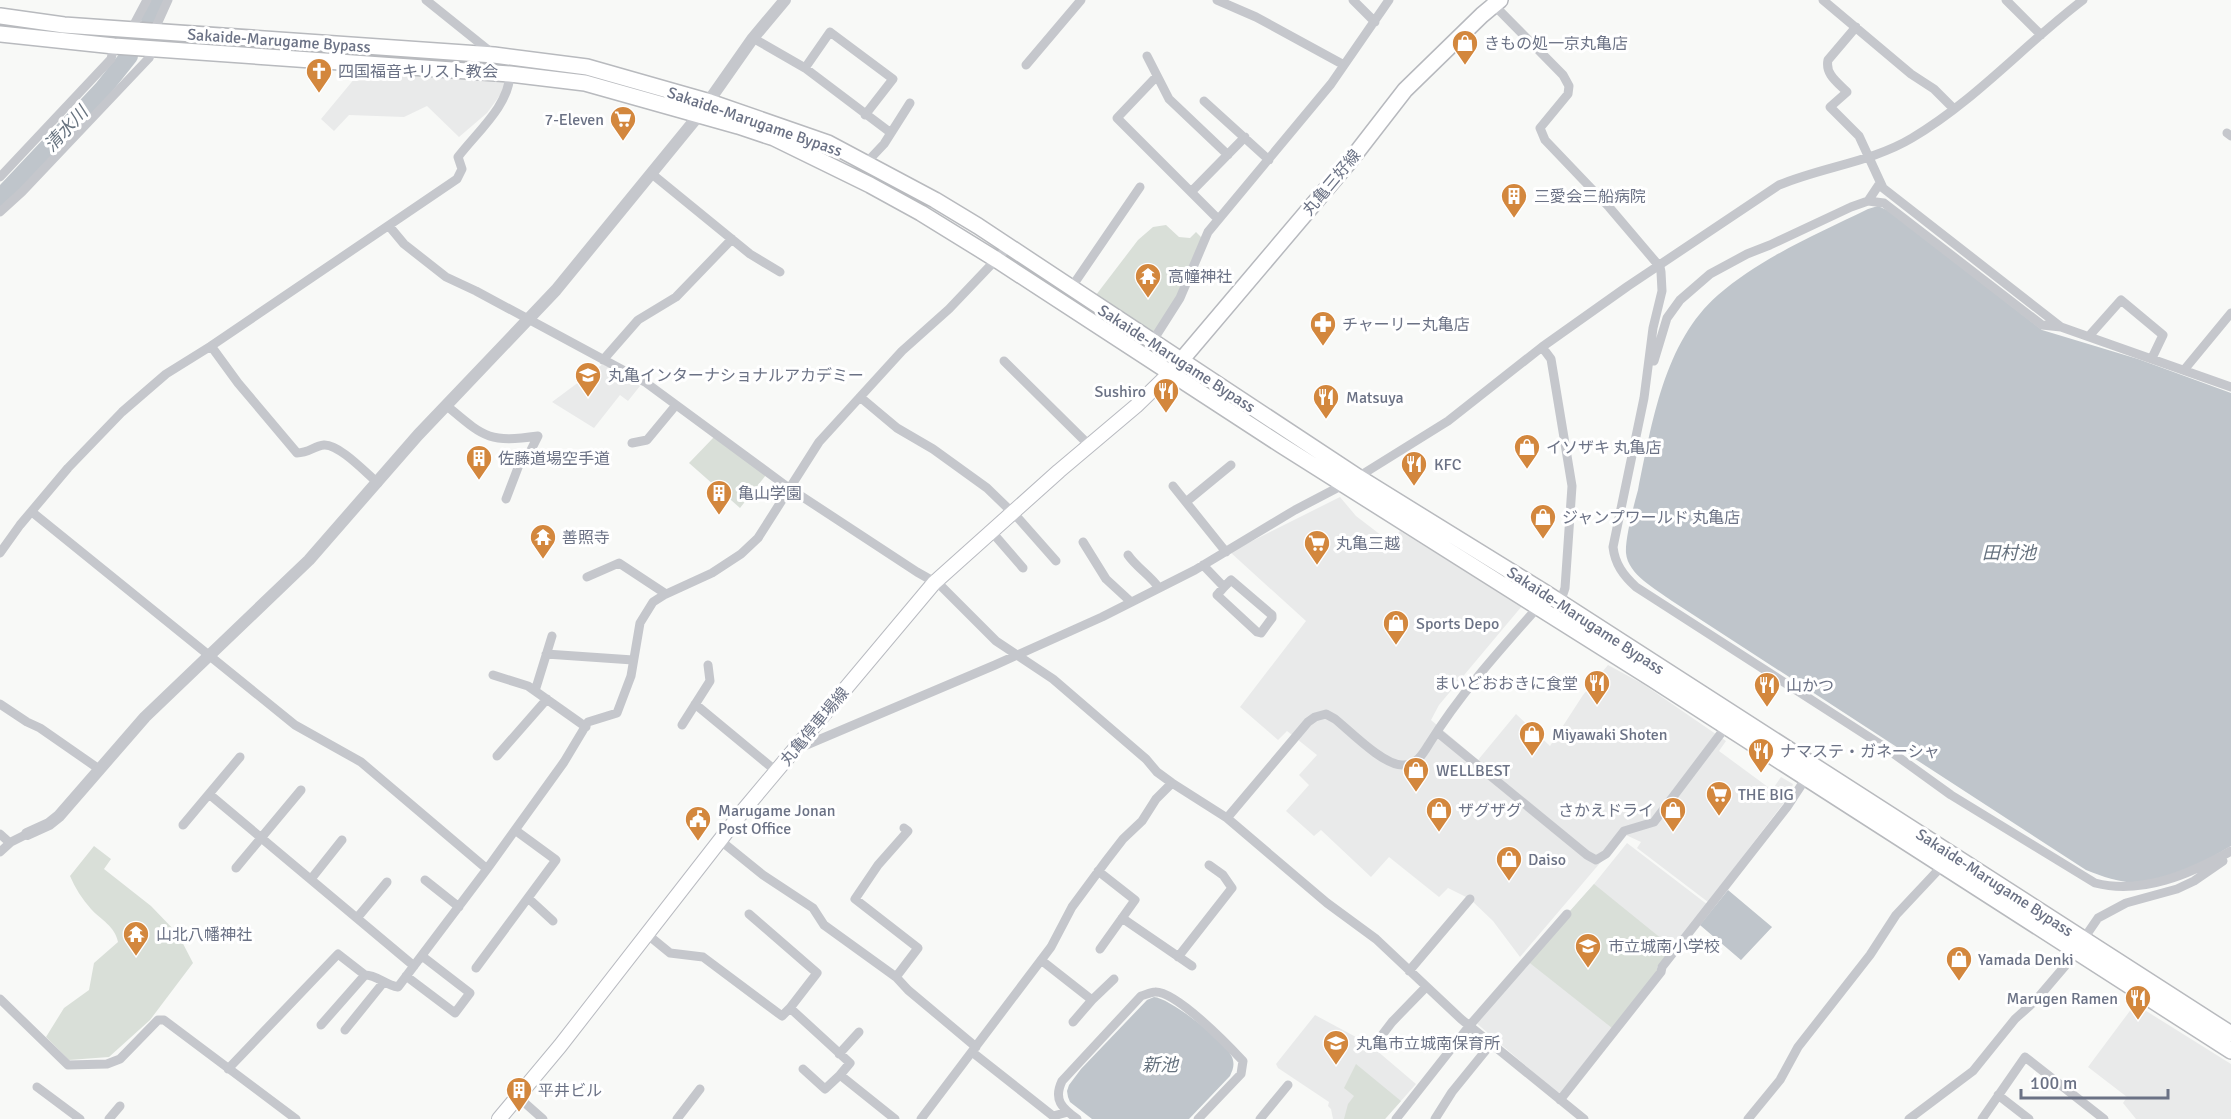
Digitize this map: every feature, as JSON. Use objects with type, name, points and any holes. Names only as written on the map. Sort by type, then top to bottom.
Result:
[{"type":"main road","name":"丸亀三好線","points":[[1176,366],[1350,161],[1405,90],[1494,2]]},
{"type":"main road","name":"Sakaide-Marugame Bypass","points":[[0,16],[64,25],[494,56],[587,67],[710,102],[828,143],[935,200],[1009,246],[1152,342],[1176,366],[1343,485],[1538,607],[1730,721],[2080,945],[2231,1052]]},
{"type":"main road","name":"Sakaide-Marugame Bypass","points":[[0,34],[114,45],[510,74],[585,83],[774,138],[921,213],[1358,477],[1560,603],[1730,721],[1806,778],[1942,866],[2231,1034]]},
{"type":"main road","name":"丸亀停車場線","points":[[499,1119],[560,1046],[792,751],[934,583],[1090,446],[1176,366]]},
{"type":"street","points":[[131,30],[147,0]]},
{"type":"street","points":[[154,31],[168,0]]},
{"type":"street","points":[[426,0],[494,56]]},
{"type":"street","points":[[0,852],[10,843],[49,824],[59,816],[145,717],[309,560],[418,435],[529,320],[710,102],[753,39],[785,0]]},
{"type":"street","points":[[1026,65],[1081,0]]},
{"type":"street","points":[[1217,0],[1256,17],[1344,65]]},
{"type":"street","points":[[1353,0],[1374,22]]},
{"type":"street","points":[[1152,342],[1180,298],[1208,231],[1331,84],[1389,0]]},
{"type":"street","points":[[1823,0],[1911,74],[1934,89],[1954,109]]},
{"type":"street","points":[[2006,0],[2041,35]]},
{"type":"street","points":[[792,751],[1018,655],[1160,588],[1226,552],[1295,510],[1358,477],[1448,421],[1542,347],[1628,286],[1660,267],[1779,185],[1804,175],[1869,156],[1912,138],[1954,109],[2011,63],[2083,0]]},
{"type":"street","points":[[1494,2],[1563,75],[1569,86],[1568,94],[1540,128],[1545,140],[1609,207],[1660,267],[1662,291],[1653,328],[1644,398]]},
{"type":"street","points":[[1856,27],[1828,60],[1829,73],[1847,92],[1830,107],[1858,136],[1883,188],[2061,327]]},
{"type":"street","points":[[805,68],[830,32],[893,79],[865,115]]},
{"type":"street","points":[[753,39],[805,68],[891,133]]},
{"type":"street","points":[[0,177],[111,59],[114,45]]},
{"type":"street","points":[[0,212],[149,58],[153,48]]},
{"type":"street","points":[[1147,56],[1169,99],[1228,155]]},
{"type":"street","points":[[0,553],[20,525],[68,468],[122,412],[166,374],[457,179],[462,169],[458,157],[468,143],[483,130],[492,116],[510,84],[510,74]]},
{"type":"street","points":[[1157,76],[1117,118],[1218,219]]},
{"type":"street","points":[[1204,101],[1269,160]]},
{"type":"street","points":[[867,162],[891,133],[910,103]]},
{"type":"street","points":[[1191,192],[1245,137]]},
{"type":"street","points":[[652,174],[750,254],[780,272]]},
{"type":"street","points":[[1868,201],[1880,183]]},
{"type":"street","points":[[1071,288],[1140,187]]},
{"type":"street","points":[[2231,387],[2089,336],[2061,327],[2042,325],[1884,203],[1868,201],[1727,264],[1710,274],[1680,300],[1667,318],[1661,334],[1644,398],[1613,547],[1614,558],[1620,569],[1636,587],[1882,746],[1952,795],[2095,883],[2109,886],[2161,882],[2186,875],[2231,852]]},
{"type":"street","points":[[389,226],[404,244],[446,277],[645,382],[789,488],[940,585],[996,641],[1053,679],[1172,783],[1227,818],[1327,903],[1376,939],[1491,1044],[1584,1119]]},
{"type":"street","points":[[603,360],[638,320],[676,297],[732,239]]},
{"type":"street","points":[[228,1069],[338,954],[365,975],[372,975],[383,983],[398,987],[488,868],[564,762],[588,723],[617,713],[631,676],[640,623],[653,602],[711,573],[741,554],[758,538],[819,442],[902,351],[949,309],[1009,246]]},
{"type":"street","points":[[2089,336],[2121,300],[2163,335],[2152,358]]},
{"type":"street","points":[[2184,370],[2231,314]]},
{"type":"street","points":[[211,346],[287,444],[297,453],[307,453],[326,445],[335,447],[378,483]]},
{"type":"street","points":[[1542,347],[1551,359],[1572,486],[1565,588],[1560,603]]},
{"type":"street","points":[[1004,361],[1090,446]]},
{"type":"street","points":[[860,397],[890,423],[933,449],[987,488],[1056,561]]},
{"type":"street","points":[[632,444],[647,440],[676,405]]},
{"type":"street","points":[[447,406],[484,435],[499,439],[538,435],[528,456],[519,465],[506,499]]},
{"type":"street","points":[[1186,502],[1231,465]]},
{"type":"street","points":[[1173,486],[1226,552]]},
{"type":"street","points":[[32,512],[295,725],[361,762],[488,868]]},
{"type":"street","points":[[991,531],[1023,568]]},
{"type":"street","points":[[1083,542],[1106,579],[1131,602]]},
{"type":"street","points":[[1128,555],[1160,588]]},
{"type":"street","points":[[587,577],[619,563],[666,594]]},
{"type":"street","points":[[1203,565],[1224,586]]},
{"type":"street","points":[[1231,580],[1272,615],[1261,633],[1257,632],[1217,595],[1224,586],[1231,580]]},
{"type":"street","points":[[1227,818],[1308,722],[1315,717],[1326,714],[1335,719],[1389,762],[1405,766],[1413,763],[1422,756],[1473,681],[1538,607]]},
{"type":"street","points":[[535,691],[552,636]]},
{"type":"street","points":[[546,654],[633,660]]},
{"type":"street","points":[[682,725],[710,681],[708,665]]},
{"type":"street","points":[[493,675],[528,686],[586,727]]},
{"type":"street","points":[[497,756],[547,699]]},
{"type":"street","points":[[695,704],[776,771]]},
{"type":"street","points":[[0,705],[40,728],[99,769]]},
{"type":"street","points":[[1437,732],[1596,860],[1605,854],[1624,831],[1654,822],[1730,721]]},
{"type":"street","points":[[183,825],[240,758]]},
{"type":"street","points":[[1560,1100],[1661,972],[1662,967],[1806,778]]},
{"type":"street","points":[[921,1119],[1051,947],[1071,907],[1123,839],[1172,783]]},
{"type":"street","points":[[236,868],[301,790]]},
{"type":"street","points":[[209,794],[414,966]]},
{"type":"street","points":[[896,977],[918,948],[855,899],[878,865],[908,831],[904,828]]},
{"type":"street","points":[[476,968],[556,860],[515,830]]},
{"type":"street","points":[[0,834],[10,843]]},
{"type":"street","points":[[311,879],[342,840]]},
{"type":"street","points":[[721,841],[763,875],[813,908],[824,925],[896,977],[974,1050],[1053,1116],[1068,1112]]},
{"type":"street","points":[[1909,1119],[1973,1071],[2015,1019],[2050,984],[2080,945],[2092,924],[2107,912],[2126,903],[2177,889],[2204,876],[2231,852]]},
{"type":"street","points":[[1178,957],[1232,888],[1223,876],[1209,866]]},
{"type":"street","points":[[1748,1119],[1780,1080],[1798,1047],[1870,955],[1896,915],[1942,866]]},
{"type":"street","points":[[1098,871],[1135,900],[1100,949]]},
{"type":"street","points":[[425,880],[459,907]]},
{"type":"street","points":[[357,918],[387,882]]},
{"type":"street","points":[[528,898],[553,921]]},
{"type":"street","points":[[1409,971],[1470,899]]},
{"type":"street","points":[[648,935],[670,952],[703,957],[782,1016],[817,973],[749,914]]},
{"type":"street","points":[[1396,1119],[1470,1025],[1567,914]]},
{"type":"street","points":[[1122,918],[1192,966]]},
{"type":"street","points":[[406,976],[455,1013],[470,993],[422,956]]},
{"type":"street","points":[[1041,960],[1092,1000]]},
{"type":"street","points":[[321,1025],[365,975]]},
{"type":"street","points":[[1072,1022],[1114,979]]},
{"type":"street","points":[[345,1030],[383,983]]},
{"type":"street","points":[[1373,1047],[1426,987]]},
{"type":"street","points":[[1077,1119],[1059,1102],[1057,1091],[1062,1081],[1141,996],[1154,992],[1164,994],[1206,1022],[1243,1061],[1241,1074],[1198,1119]]},
{"type":"street","points":[[0,999],[68,1065],[107,1064],[120,1059],[158,1020],[164,1020],[296,1119]]},
{"type":"street","points":[[790,1008],[850,1063],[825,1089],[803,1069]]},
{"type":"street","points":[[839,1054],[859,1032]]},
{"type":"street","points":[[1435,1119],[1452,1092],[1491,1044]]},
{"type":"street","points":[[1982,1119],[2025,1057],[2104,1119]]},
{"type":"street","points":[[840,1075],[895,1119]]},
{"type":"street","points":[[1260,1119],[1288,1085]]},
{"type":"street","points":[[37,1088],[80,1119]]},
{"type":"street","points":[[677,1119],[700,1089]]},
{"type":"street","points":[[1998,1095],[2029,1119]]},
{"type":"street","points":[[517,1096],[543,1119]]},
{"type":"street","points":[[109,1119],[120,1106]]},
{"type":"shaded area","points":[[360,72],[506,82],[506,87],[487,113],[459,137],[427,106],[404,117],[349,115],[334,131],[321,119]]},
{"type":"shaded area","points":[[1166,225],[1179,237],[1190,238],[1196,232],[1202,238],[1178,295],[1154,332],[1096,295],[1138,240],[1153,227]]},
{"type":"shaded area","name":"丸亀インターナショナルアカデミー","points":[[603,364],[640,386],[628,401],[620,395],[594,428],[552,402]]},
{"type":"shaded area","points":[[714,437],[766,475],[740,508],[689,463]]},
{"type":"shaded area","points":[[1340,497],[1356,516],[1390,542],[1400,531],[1522,606],[1439,705],[1431,720],[1478,760],[1516,714],[1550,746],[1583,695],[1608,665],[1643,684],[1726,741],[1719,751],[1772,790],[1781,777],[1793,784],[1789,796],[1708,902],[1637,848],[1641,842],[1626,835],[1520,957],[1493,921],[1470,899],[1448,888],[1439,897],[1389,857],[1371,877],[1321,830],[1314,836],[1286,811],[1309,785],[1299,775],[1317,755],[1287,731],[1278,740],[1240,707],[1306,621],[1230,552]]},
{"type":"shaded area","name":"市立城南小学校","points":[[1627,843],[1708,905],[1772,927],[1741,960],[1700,925],[1673,948],[1657,967],[1658,971],[1560,1093],[1556,1092],[1474,1021]]},
{"type":"shaded area","points":[[94,846],[111,859],[104,869],[151,906],[178,934],[193,963],[150,1020],[109,1057],[69,1060],[46,1037],[64,1008],[89,990],[94,963],[118,942],[111,927],[91,909],[70,876]]},
{"type":"shaded area","points":[[1594,884],[1673,948],[1657,967],[1658,971],[1612,1028],[1526,960]]},
{"type":"shaded area","points":[[2135,1004],[2231,1064],[2231,1119],[2136,1119],[2123,1103],[2127,1097],[2088,1067]]},
{"type":"shaded area","name":"丸亀市立城南保育所","points":[[1315,1015],[1369,1044],[1416,1084],[1385,1119],[1333,1119],[1328,1106],[1329,1102],[1278,1068],[1276,1064]]},
{"type":"shaded area","points":[[1356,1064],[1401,1101],[1385,1119],[1344,1119],[1348,1104],[1354,1096],[1344,1088]]},
{"type":"water","name":"田村池","points":[[1878,206],[1889,211],[2042,330],[2138,359],[2231,393],[2231,846],[2185,871],[2148,883],[2136,883],[2111,879],[2086,870],[1672,601],[1637,575],[1628,561],[1626,547],[1628,531],[1655,411],[1673,360],[1700,314],[1735,281],[1771,258]]},
{"type":"water","points":[[1728,890],[1772,927],[1741,960],[1700,925]]},
{"type":"water","name":"新池","points":[[1154,997],[1184,1012],[1220,1041],[1233,1060],[1230,1076],[1189,1119],[1092,1119],[1070,1102],[1067,1091],[1069,1085],[1081,1069],[1147,1000]]},
{"type":"waterway","name":"清水川","points":[[150,19],[160,0]]},
{"type":"waterway","name":"清水川","points":[[0,198],[102,90],[129,56]]},
{"type":"place","name":"きもの処一京丸亀店","points":[[1465,66]]},
{"type":"place","name":"四国福音キリスト教会","points":[[319,94]]},
{"type":"place","name":"7-Eleven","points":[[623,142]]},
{"type":"place","name":"三愛会三船病院","points":[[1514,219]]},
{"type":"place","name":"高幢神社","points":[[1148,299]]},
{"type":"place","name":"チャーリー丸亀店","points":[[1323,347]]},
{"type":"place","name":"丸亀インターナショナルアカデミー","points":[[588,398]]},
{"type":"place","name":"Sushiro","points":[[1166,414]]},
{"type":"place","name":"Matsuya","points":[[1326,420]]},
{"type":"place","name":"イソザキ 丸亀店","points":[[1527,470]]},
{"type":"place","name":"佐藤道場空手道","points":[[479,481]]},
{"type":"place","name":"KFC","points":[[1414,487]]},
{"type":"place","name":"亀山学園","points":[[719,516]]},
{"type":"place","name":"ジャンプワールド 丸亀店","points":[[1543,540]]},
{"type":"place","name":"善照寺","points":[[543,560]]},
{"type":"place","name":"丸亀三越","points":[[1317,566]]},
{"type":"place","name":"Sports Depo","points":[[1396,646]]},
{"type":"place","name":"まいどおおきに食堂","points":[[1597,706]]},
{"type":"place","name":"山かつ","points":[[1767,708]]},
{"type":"place","name":"Miyawaki Shoten","points":[[1532,757]]},
{"type":"place","name":"ナマステ・ガネーシャ","points":[[1761,774]]},
{"type":"place","name":"WELLBEST","points":[[1416,793]]},
{"type":"place","name":"THE BIG","points":[[1719,817]]},
{"type":"place","name":"ザグザグ","points":[[1439,833]]},
{"type":"place","name":"さかえドライ","points":[[1673,833]]},
{"type":"place","name":"Marugame Jonan Post Office","points":[[698,842]]},
{"type":"place","name":"Daiso","points":[[1509,882]]},
{"type":"place","name":"山北八幡神社","points":[[136,957]]},
{"type":"place","name":"市立城南小学校","points":[[1588,969]]},
{"type":"place","name":"Yamada Denki","points":[[1959,982]]},
{"type":"place","name":"Marugen Ramen","points":[[2138,1021]]},
{"type":"place","name":"丸亀市立城南保育所","points":[[1336,1066]]},
{"type":"place","name":"平井ビル","points":[[519,1113]]}]
